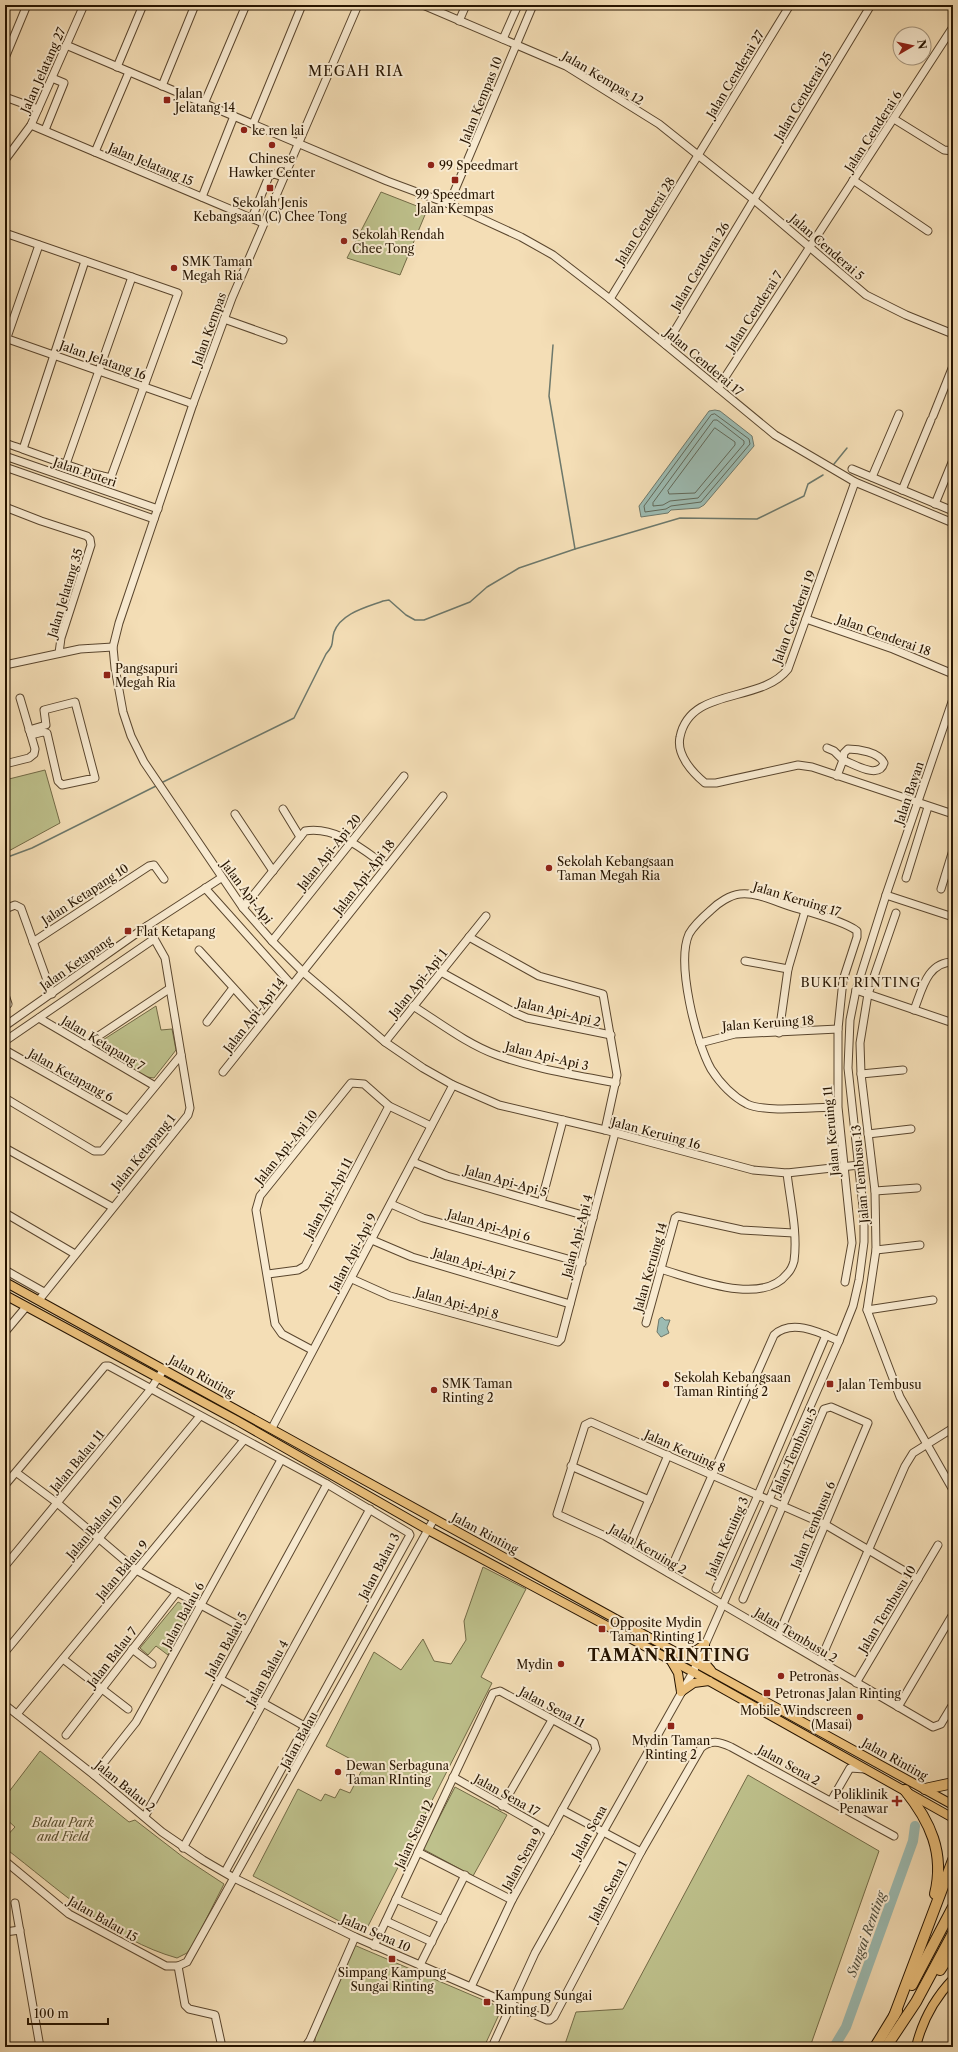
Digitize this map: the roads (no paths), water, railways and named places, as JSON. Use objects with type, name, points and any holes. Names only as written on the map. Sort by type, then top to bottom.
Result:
[{"type":"highway","points":[[925,1789],[953,1783]]},
{"type":"highway","points":[[905,1790],[921,1810],[935,1841],[937,1853],[938,1880],[926,1931]]},
{"type":"highway","points":[[894,2016],[953,1860]]},
{"type":"highway","points":[[875,2047],[894,2016],[953,1907]]},
{"type":"highway","points":[[916,2002],[953,1933]]},
{"type":"highway","points":[[886,2047],[953,1950]]},
{"type":"main road","name":"Jalan Rinting","points":[[5,1282],[953,1805]]},
{"type":"main road","name":"Jalan Rinting","points":[[5,1295],[236,1420],[428,1530],[710,1681],[953,1818]]},
{"type":"main road","points":[[678,1653],[695,1651],[705,1644]]},
{"type":"main road","points":[[705,1644],[705,1663],[713,1673]]},
{"type":"main road","points":[[671,1660],[678,1674],[681,1692],[694,1683],[710,1681]]},
{"type":"main road","points":[[916,2047],[928,2014],[936,1999],[953,1979]]},
{"type":"street","points":[[5,58],[7,46],[27,5]]},
{"type":"street","name":"Jalan Jelatang 27","points":[[5,160],[8,151],[31,125],[84,5]]},
{"type":"street","points":[[117,67],[143,5]]},
{"type":"street","points":[[162,86],[195,5]]},
{"type":"street","points":[[204,104],[246,5]]},
{"type":"street","points":[[252,124],[302,5]]},
{"type":"street","name":"Jalan Kempas","points":[[113,646],[119,622],[193,404],[224,319],[263,223],[358,5]]},
{"type":"street","name":"Jalan Kempas 12","points":[[422,5],[566,66],[659,124],[699,155]]},
{"type":"street","points":[[459,21],[466,5]]},
{"type":"street","points":[[503,39],[518,5]]},
{"type":"street","name":"Jalan Kempas 10","points":[[449,204],[533,5]]},
{"type":"street","name":"Jalan Cenderai 27","points":[[699,155],[790,5]]},
{"type":"street","name":"Jalan Cenderai 25","points":[[753,199],[871,5]]},
{"type":"street","name":"Jalan Cenderai 6","points":[[810,246],[953,27]]},
{"type":"street","points":[[66,45],[387,182],[449,204]]},
{"type":"street","points":[[95,152],[129,72]]},
{"type":"street","points":[[45,130],[64,82],[52,78]]},
{"type":"street","points":[[5,97],[38,109]]},
{"type":"street","points":[[202,197],[234,116]]},
{"type":"street","points":[[894,119],[944,150],[953,151]]},
{"type":"street","name":"Jalan Jelatang 15","points":[[31,125],[263,223]]},
{"type":"street","name":"Jalan Cenderai 5","points":[[699,155],[810,246],[866,295],[906,316],[953,334]]},
{"type":"street","name":"Jalan Cenderai 28","points":[[610,299],[699,155]]},
{"type":"street","points":[[252,218],[269,176],[274,174],[283,177]]},
{"type":"street","points":[[853,180],[928,231]]},
{"type":"street","name":"Jalan Cenderai 26","points":[[666,345],[753,199]]},
{"type":"street","name":"Jalan Cenderai 17","points":[[449,204],[521,237],[553,255],[610,299],[775,435],[855,482],[953,523]]},
{"type":"street","points":[[5,232],[178,293],[111,477],[108,478],[5,443]]},
{"type":"street","points":[[6,340],[39,245]]},
{"type":"street","name":"Jalan Cenderai 7","points":[[718,388],[810,246]]},
{"type":"street","points":[[23,449],[85,261]]},
{"type":"street","points":[[66,464],[132,277]]},
{"type":"street","points":[[224,319],[283,340]]},
{"type":"street","name":"Jalan Jelatang 16","points":[[6,340],[54,354],[193,404]]},
{"type":"street","points":[[902,490],[953,366]]},
{"type":"street","points":[[872,477],[900,414]]},
{"type":"street","name":"Jalan Puteri","points":[[5,456],[158,509]]},
{"type":"street","points":[[935,504],[953,460]]},
{"type":"street","name":"Jalan Puteri","points":[[5,467],[154,519]]},
{"type":"street","points":[[852,469],[953,511]]},
{"type":"street","name":"Jalan Cenderai 19","points":[[855,482],[788,669],[781,677],[765,686],[704,705],[686,719],[681,728],[679,741],[686,764],[705,783],[716,784],[798,765],[812,767],[916,803],[953,814]]},
{"type":"street","name":"Jalan Jelatang 35","points":[[5,507],[87,536],[90,539],[91,545],[61,638],[59,653]]},
{"type":"street","name":"Jalan Cenderai 18","points":[[806,619],[893,649],[953,674]]},
{"type":"street","points":[[5,665],[91,647],[113,646]]},
{"type":"street","name":"Jalan Api-Api","points":[[113,646],[115,668],[123,712],[131,736],[144,762],[170,802],[243,908],[272,941],[303,972],[385,1042],[423,1068],[453,1085]]},
{"type":"street","points":[[5,764],[29,758],[34,754],[35,749],[20,698]]},
{"type":"street","name":"Jalan Bayan","points":[[886,895],[916,803],[953,699]]},
{"type":"street","points":[[76,702],[95,778],[62,785],[58,781],[47,733],[30,732],[46,725],[44,710],[76,702]]},
{"type":"street","points":[[826,748],[834,751],[843,760],[873,771],[879,771],[883,768],[884,763],[877,756],[856,749],[848,749],[844,753],[843,760],[837,776]]},
{"type":"street","name":"Jalan Api-Api 20","points":[[272,941],[404,776]]},
{"type":"street","name":"Jalan Api-Api 18","points":[[303,972],[443,796]]},
{"type":"street","points":[[906,878],[928,807]]},
{"type":"street","points":[[283,809],[300,837]]},
{"type":"street","points":[[235,814],[273,871]]},
{"type":"street","points":[[243,908],[304,831],[312,830],[332,834],[352,841],[386,866]]},
{"type":"street","points":[[941,889],[953,850]]},
{"type":"street","name":"Jalan Ketapang 10","points":[[33,942],[149,866],[154,865],[164,879]]},
{"type":"street","name":"Jalan Ketapang","points":[[5,1026],[147,926],[221,878]]},
{"type":"street","points":[[205,888],[291,984]]},
{"type":"street","name":"Jalan Keruing 17","points":[[838,1106],[764,1108],[749,1105],[736,1098],[724,1086],[711,1068],[700,1043],[686,982],[684,964],[685,949],[689,935],[695,925],[714,907],[738,894],[753,894],[805,911],[857,931]]},
{"type":"street","points":[[697,1664],[839,1341],[856,1293],[864,1242],[859,1165],[848,1060],[850,1020],[856,990],[886,895],[953,917]]},
{"type":"street","points":[[5,909],[15,905],[21,908],[52,994]]},
{"type":"street","points":[[778,1033],[788,969],[805,911]]},
{"type":"street","name":"Jalan Tembusu 13","points":[[896,913],[868,994],[860,1043],[861,1074],[875,1191],[876,1250],[867,1310],[900,1397],[952,1487]]},
{"type":"street","name":"Jalan Api-Api 1","points":[[385,1042],[486,916]]},
{"type":"street","name":"Jalan Ketapang 1","points":[[39,1300],[112,1207],[188,1115],[190,1108],[165,958],[147,926]]},
{"type":"street","name":"Jalan Keruing 11","points":[[845,1282],[852,1243],[838,1106],[838,1029],[843,980],[857,937],[857,931]]},
{"type":"street","points":[[469,937],[539,976],[603,994],[617,1068],[616,1083],[605,1130]]},
{"type":"street","points":[[5,1041],[154,939]]},
{"type":"street","points":[[199,950],[232,988],[263,1020]]},
{"type":"street","points":[[745,961],[788,969]]},
{"type":"street","points":[[914,1010],[927,977],[932,969],[940,964],[953,962]]},
{"type":"street","name":"Jalan Api-Api 14","points":[[223,1072],[291,984],[303,972]]},
{"type":"street","name":"Jalan Api-Api 2","points":[[441,972],[515,1013],[527,1018],[611,1035]]},
{"type":"street","points":[[207,1022],[232,988]]},
{"type":"street","points":[[86,1045],[169,989]]},
{"type":"street","points":[[856,990],[953,1023]]},
{"type":"street","points":[[5,995],[8,1004]]},
{"type":"street","name":"Jalan Api-Api 3","points":[[413,1006],[475,1045],[497,1055],[525,1064],[616,1083]]},
{"type":"street","name":"Jalan Ketapang 7","points":[[39,1018],[155,1086]]},
{"type":"street","name":"Jalan Keruing 18","points":[[700,1043],[727,1035],[838,1029]]},
{"type":"street","name":"Jalan Ketapang 6","points":[[5,1050],[127,1119]]},
{"type":"street","points":[[5,1098],[98,1152],[102,1151],[181,1055]]},
{"type":"street","points":[[953,1064],[953,1092]]},
{"type":"street","points":[[861,1074],[903,1070]]},
{"type":"street","name":"Jalan Api-Api 10","points":[[312,1350],[282,1334],[275,1324],[268,1274],[256,1210],[260,1196],[351,1084],[358,1082],[364,1084],[389,1106],[431,1126]]},
{"type":"street","name":"Jalan Keruing 16","points":[[453,1085],[499,1105],[605,1130],[753,1170],[787,1173],[859,1165]]},
{"type":"street","name":"Jalan Api-Api 9","points":[[272,1428],[312,1350],[352,1279],[453,1085]]},
{"type":"street","name":"Jalan Api-Api 11","points":[[268,1274],[298,1270],[305,1266],[389,1106]]},
{"type":"street","points":[[541,1203],[563,1120]]},
{"type":"street","points":[[868,1134],[911,1129]]},
{"type":"street","name":"Jalan Api-Api 4","points":[[558,1342],[561,1339],[582,1263],[615,1133]]},
{"type":"street","points":[[5,1148],[112,1207]]},
{"type":"street","name":"Jalan Api-Api 5","points":[[413,1162],[447,1176],[593,1218]]},
{"type":"street","points":[[660,1268],[727,1287],[748,1290],[770,1287],[781,1281],[794,1262],[794,1233],[787,1173]]},
{"type":"street","points":[[875,1191],[917,1188]]},
{"type":"street","name":"Jalan Api-Api 6","points":[[391,1204],[423,1218],[582,1263]]},
{"type":"street","points":[[5,1213],[75,1254]]},
{"type":"street","name":"Jalan Keruing 14","points":[[646,1323],[675,1218],[683,1216],[742,1230],[794,1233]]},
{"type":"street","name":"Jalan Api-Api 7","points":[[372,1240],[412,1257],[570,1304]]},
{"type":"street","points":[[876,1250],[920,1245]]},
{"type":"street","points":[[5,1270],[44,1292]]},
{"type":"street","name":"Jalan Api-Api 8","points":[[352,1279],[390,1296],[558,1342]]},
{"type":"street","points":[[867,1310],[933,1300]]},
{"type":"street","points":[[5,1332],[26,1307]]},
{"type":"street","points":[[669,1573],[774,1335],[778,1331],[784,1329],[806,1328],[839,1341]]},
{"type":"street","name":"Jalan Keruing 3","points":[[716,1589],[826,1335]]},
{"type":"street","name":"Jalan Balau 3","points":[[17,1473],[104,1366],[109,1366],[150,1390],[327,1484],[370,1509],[410,1535],[225,1872]]},
{"type":"street","name":"Jalan Balau 11","points":[[5,1566],[56,1502],[150,1390],[164,1369]]},
{"type":"street","name":"Jalan Tembusu 6","points":[[778,1636],[868,1423],[832,1407],[827,1407]]},
{"type":"street","name":"Jalan Tembusu 5","points":[[742,1599],[781,1506],[824,1409],[827,1407]]},
{"type":"street","name":"Jalan Balau 10","points":[[5,1652],[200,1416]]},
{"type":"street","name":"Jalan Keruing 8","points":[[571,1466],[585,1425],[591,1422],[781,1506],[826,1524],[918,1579]]},
{"type":"street","points":[[820,1661],[905,1466],[914,1453],[927,1443],[953,1428]]},
{"type":"street","name":"Jalan Balau 9","points":[[17,1714],[244,1440]]},
{"type":"street","points":[[628,1549],[668,1455]]},
{"type":"street","name":"Jalan Balau 6","points":[[94,1775],[136,1722],[281,1460]]},
{"type":"street","points":[[571,1466],[649,1500]]},
{"type":"street","name":"Jalan Keruing 2","points":[[571,1466],[557,1511],[560,1516],[605,1536],[723,1604]]},
{"type":"street","points":[[5,1486],[17,1473],[56,1502],[136,1570],[247,1630]]},
{"type":"street","name":"Jalan Balau 5","points":[[145,1816],[327,1484]]},
{"type":"street","name":"Jalan Balau 4","points":[[183,1848],[370,1509]]},
{"type":"street","name":"Jalan Balau","points":[[178,1966],[187,1962],[434,1519]]},
{"type":"street","name":"Jalan Tembusu 10","points":[[856,1683],[938,1545]]},
{"type":"street","name":"Jalan Balau 7","points":[[66,1735],[176,1592]]},
{"type":"street","name":"Jalan Tembusu 2","points":[[723,1604],[933,1727],[940,1724],[953,1704]]},
{"type":"street","points":[[898,1707],[953,1614]]},
{"type":"street","points":[[132,1650],[152,1664]]},
{"type":"street","points":[[63,1659],[128,1709]]},
{"type":"street","name":"Jalan Sena","points":[[492,2047],[535,1953],[697,1664]]},
{"type":"street","points":[[220,1679],[315,1732]]},
{"type":"street","name":"Jalan Sena 11","points":[[496,1691],[500,1691],[596,1745]]},
{"type":"street","name":"Jalan Sena 12","points":[[374,1946],[493,1693],[496,1691]]},
{"type":"street","name":"Jalan Balau 2","points":[[5,1705],[183,1848],[234,1878]]},
{"type":"street","points":[[502,1806],[552,1720]]},
{"type":"street","name":"Jalan Sena 2","points":[[713,1741],[731,1746],[894,1836]]},
{"type":"street","name":"Jalan Sena 1","points":[[510,2006],[547,2020],[554,2018],[641,1852],[702,1748],[706,1743],[713,1741]]},
{"type":"street","name":"Jalan Sena 9","points":[[471,1987],[512,1900],[596,1749],[596,1745]]},
{"type":"street","points":[[832,1801],[850,1768],[867,1769]]},
{"type":"street","name":"Jalan Sena 17","points":[[453,1777],[550,1832]]},
{"type":"street","points":[[562,1810],[641,1852]]},
{"type":"street","points":[[418,1852],[512,1900]]},
{"type":"street","name":"Jalan Balau 15","points":[[5,1861],[69,1914],[166,1966],[178,1966]]},
{"type":"street","points":[[420,1965],[465,1875]]},
{"type":"street","name":"Jalan Sena 10","points":[[234,1878],[374,1946],[471,1987],[510,2006]]},
{"type":"street","points":[[396,1899],[442,1920]]},
{"type":"street","points":[[15,1903],[40,2047]]},
{"type":"street","points":[[386,1921],[432,1942]]},
{"type":"street","points":[[5,1932],[20,1930]]},
{"type":"street","points":[[305,2047],[310,2040],[355,1937]]},
{"type":"street","points":[[178,1966],[185,2005],[189,2009],[215,2015],[222,2047]]},
{"type":"water","points":[[709,411],[720,411],[752,436],[754,446],[704,505],[699,508],[671,510],[668,513],[641,517],[639,506]]},
{"type":"water","points":[[662,1317],[665,1320],[670,1320],[667,1328],[669,1333],[661,1337],[657,1332],[659,1319]]},
{"type":"waterway","points":[[553,345],[549,396],[575,549]]},
{"type":"waterway","points":[[834,464],[847,448]]},
{"type":"waterway","points":[[161,783],[294,718],[326,654],[331,648],[337,625],[348,615],[362,608],[389,600],[406,615],[415,620],[424,620],[470,602],[487,587],[519,568],[575,549],[680,518],[757,519],[804,496],[808,484],[823,475]]},
{"type":"waterway","points":[[5,858],[32,848],[156,786]]},
{"type":"waterway","name":"Sungai Renting","points":[[834,2047],[846,2027],[913,1841],[915,1826]]},
{"type":"place","name":"Jalan Jelatang 14","points":[[167,100]]},
{"type":"place","name":"ke ren lai","points":[[244,130]]},
{"type":"place","name":"Chinese Hawker Center","points":[[272,145]]},
{"type":"place","name":"99 Speedmart","points":[[431,165]]},
{"type":"place","name":"99 Speedmart Jalan Kempas","points":[[455,180]]},
{"type":"place","name":"Sekolah Jenis Kebangsaan (C) Chee Tong","points":[[270,188]]},
{"type":"place","name":"Sekolah Rendah Chee Tong","points":[[344,241]]},
{"type":"place","name":"SMK Taman Megah Ria","points":[[174,268]]},
{"type":"place","name":"Pangsapuri Megah Ria","points":[[107,675]]},
{"type":"place","name":"Sekolah Kebangsaan Taman Megah Ria","points":[[549,868]]},
{"type":"place","name":"Flat Ketapang","points":[[128,931]]},
{"type":"place","name":"Sekolah Kebangsaan Taman Rinting 2","points":[[666,1384]]},
{"type":"place","name":"Jalan Tembusu","points":[[830,1384]]},
{"type":"place","name":"SMK Taman Rinting 2","points":[[434,1390]]},
{"type":"place","name":"Opposite Mydin Taman Rinting 1","points":[[602,1629]]},
{"type":"place","name":"Mydin","points":[[561,1664]]},
{"type":"place","name":"Petronas","points":[[781,1676]]},
{"type":"place","name":"Petronas Jalan Rinting","points":[[767,1693]]},
{"type":"place","name":"Mobile Windscreen (Masai)","points":[[860,1717]]},
{"type":"place","name":"Mydin Taman Rinting 2","points":[[671,1726]]},
{"type":"place","name":"Dewan Serbaguna Taman RInting","points":[[338,1772]]},
{"type":"place","name":"Poliklinik Penawar","points":[[897,1801]]},
{"type":"place","name":"Simpang Kampung Sungai Rinting","points":[[392,1959]]},
{"type":"place","name":"Kampung Sungai Rinting D","points":[[487,2002]]},
{"type":"district","name":"MEGAH RIA","points":[[356,71]]},
{"type":"district","name":"BUKIT RINTING","points":[[861,982]]},
{"type":"district","name":"TAMAN RINTING","points":[[669,1655]]},
{"type":"park label","name":"Balau Park and Field","points":[[63,1829]]}]
